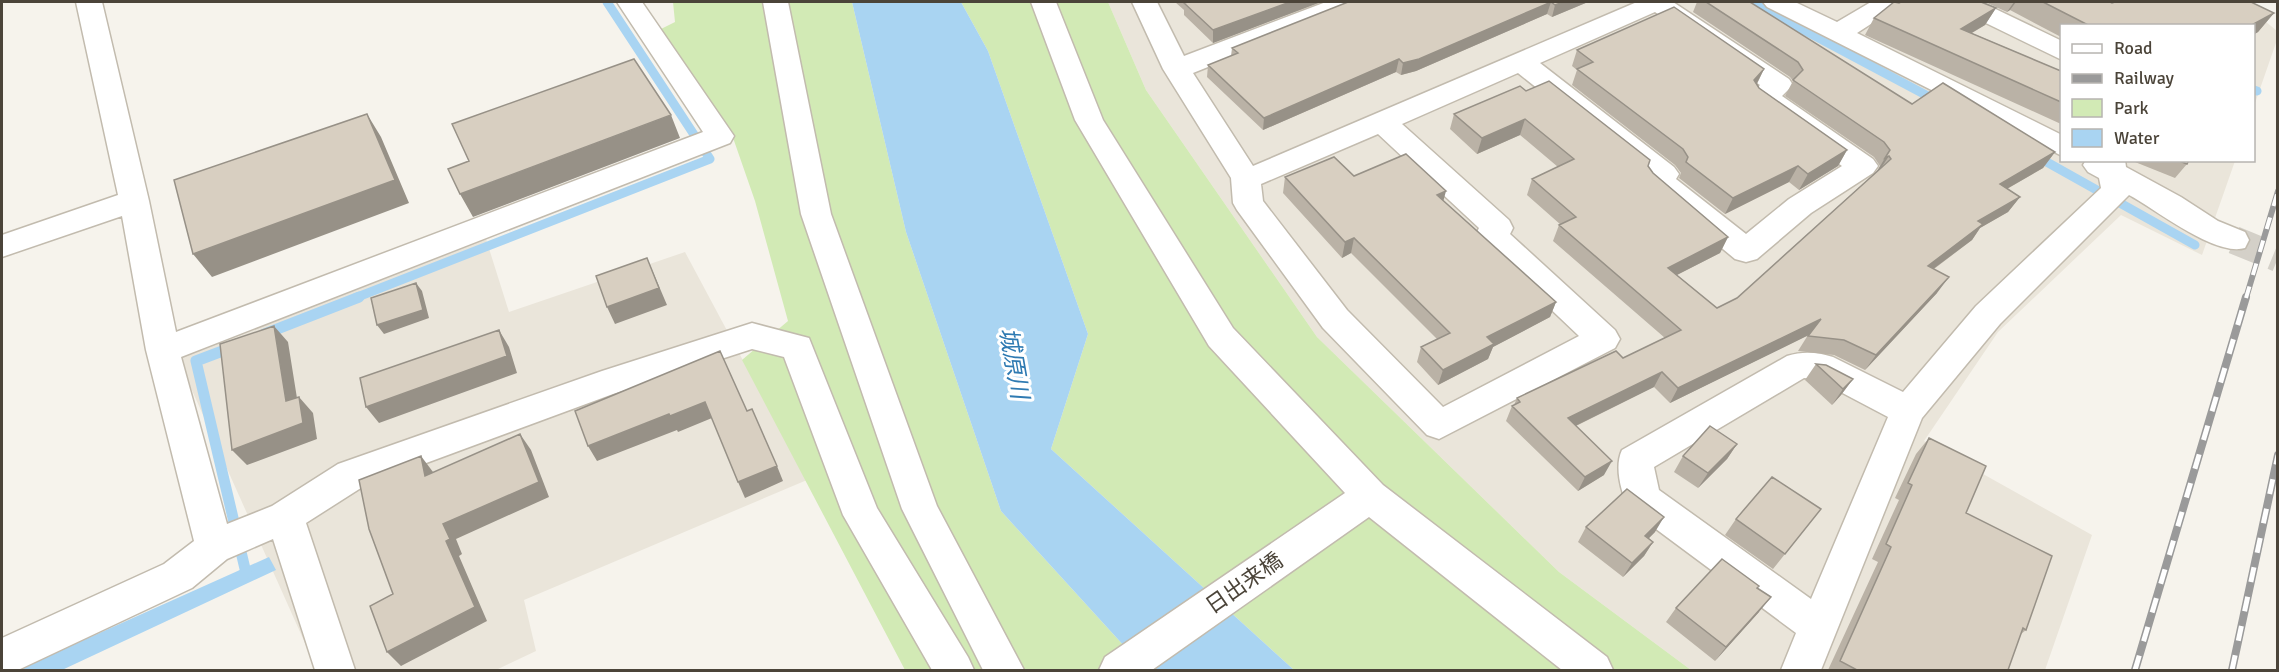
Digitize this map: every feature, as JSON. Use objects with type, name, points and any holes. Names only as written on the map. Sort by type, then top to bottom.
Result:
[{"type":"street","points":[[89,2],[134,201],[163,350],[214,547]]},
{"type":"street","points":[[163,350],[707,141],[630,2]]},
{"type":"street","points":[[775,2],[816,214],[920,509],[1004,670]]},
{"type":"street","points":[[1043,2],[1089,120],[1221,337],[1370,496],[1593,670]]},
{"type":"street","points":[[1145,2],[1177,69],[1246,178],[1248,203],[1335,319],[1439,425],[1604,339],[1491,234],[1498,228],[1382,122]]},
{"type":"street","points":[[1177,69],[1348,2]]},
{"type":"street","points":[[1246,178],[1262,174],[1382,122],[1521,61],[1657,2],[1779,85],[1763,96],[1863,166],[1800,206],[1746,251],[1658,180],[1664,174],[1521,61]]},
{"type":"street","points":[[1776,2],[2060,146]]},
{"type":"street","points":[[1838,33],[1888,2]]},
{"type":"street","points":[[1962,2],[2060,51]]},
{"type":"street","points":[[1801,670],[1908,411],[2106,177],[2170,204],[2207,229],[2234,240]]},
{"type":"street","points":[[2,246],[134,201]]},
{"type":"street","points":[[2,658],[178,576],[214,547],[285,517],[351,475],[602,384],[752,336],[796,347],[861,515],[954,670]]},
{"type":"street","points":[[1819,627],[1642,498],[1635,460],[1799,365],[1821,366],[1908,411]]},
{"type":"street","name":"日出来橋","points":[[1119,670],[1370,496]]},
{"type":"street","points":[[285,517],[334,670]]},
{"type":"shaded area","points":[[1108,2],[2234,2],[2253,11],[2277,31],[2278,37],[2255,103],[2255,24],[2060,24],[2060,162],[2235,162],[2202,255],[2121,215],[1998,332],[1924,441],[2092,535],[2045,670],[1691,670],[1559,572],[1317,337],[1146,90]]},
{"type":"shaded area","points":[[486,239],[509,312],[685,252],[807,480],[524,600],[536,651],[496,670],[317,670],[178,359]]},
{"type":"green space","points":[[673,2],[852,2],[906,232],[1001,511],[1146,670],[905,670],[742,360],[788,321],[755,201],[731,132],[659,30],[675,22]]},
{"type":"green space","points":[[961,2],[1108,2],[1146,90],[1317,337],[1559,572],[1691,670],[1294,670],[1051,449],[1088,334],[988,51]]},
{"type":"water","name":"城原川","points":[[852,2],[961,2],[988,51],[1088,334],[1051,449],[1294,670],[1146,670],[1001,511],[906,232]]},
{"type":"water","points":[[269,557],[276,570],[62,670],[17,670]]},
{"type":"building","points":[[1290,2],[1213,30],[1184,3]]},
{"type":"building","points":[[1348,2],[1551,2],[1419,59],[1403,63],[1399,59],[1264,118],[1208,65],[1238,53],[1232,48]]},
{"type":"building","points":[[1706,2],[1750,2],[1912,104],[1943,83],[2055,152],[2000,184],[2020,197],[1978,221],[1983,224],[1928,266],[1949,277],[1876,355],[1844,340],[1808,336],[1821,319],[1678,388],[1662,372],[1568,418],[1612,461],[1585,477],[1512,406],[1520,402],[1517,398],[1616,351],[1623,358],[1681,330],[1559,225],[1576,217],[1532,179],[1574,159],[1525,119],[1482,138],[1454,114],[1520,86],[1526,91],[1549,81],[1650,160],[1648,166],[1653,173],[1728,237],[1668,268],[1717,308],[1737,298],[1891,159],[1889,156],[1885,158],[1890,150],[1884,142],[1793,80],[1803,70],[1798,62]]},
{"type":"building","points":[[1894,2],[1981,2],[1996,8],[1961,29],[2060,71],[2060,102],[1874,18]]},
{"type":"building","points":[[2043,2],[2251,2],[2274,13],[2254,24],[2086,24]]},
{"type":"building","points":[[1674,7],[1764,69],[1754,80],[1759,88],[1847,150],[1808,174],[1798,166],[1733,198],[1686,162],[1688,157],[1683,149],[1577,69],[1593,62],[1577,50]]},
{"type":"building","points":[[634,59],[671,115],[460,194],[448,169],[469,161],[452,124]]},
{"type":"building","points":[[367,114],[395,180],[193,254],[174,180]]},
{"type":"building","points":[[1406,154],[1446,191],[1437,195],[1556,302],[1487,337],[1494,344],[1443,370],[1421,347],[1450,333],[1354,238],[1345,242],[1285,177],[1334,157],[1354,176]]},
{"type":"building","points":[[647,258],[659,288],[607,307],[596,276]]},
{"type":"building","points":[[416,283],[423,310],[377,325],[371,298]]},
{"type":"building","points":[[274,326],[286,401],[299,397],[303,423],[232,450],[220,344]]},
{"type":"building","points":[[499,330],[507,356],[366,407],[360,378]]},
{"type":"building","points":[[720,351],[747,411],[752,409],[777,466],[738,482],[705,402],[588,446],[575,411]]},
{"type":"building","points":[[1816,364],[1826,365],[1853,379],[1843,389]]},
{"type":"building","points":[[1710,426],[1737,444],[1708,473],[1683,456]]},
{"type":"building","points":[[520,434],[539,482],[443,524],[450,539],[446,541],[475,607],[387,652],[370,606],[393,594],[369,529],[359,480],[421,456],[425,476]]},
{"type":"building","points":[[1929,438],[1986,466],[1966,513],[2052,556],[2026,630],[2023,628],[2008,670],[1857,670],[1840,661],[1891,547],[1886,544],[1912,485],[1908,483]]},
{"type":"building","points":[[1772,477],[1821,509],[1785,554],[1736,519]]},
{"type":"building","points":[[1627,489],[1664,517],[1645,536],[1653,542],[1632,563],[1586,527]]},
{"type":"building","points":[[1722,559],[1771,597],[1726,647],[1676,608]]},
{"type":"waterway","points":[[355,298],[710,159],[607,2]]},
{"type":"waterway","points":[[1751,2],[1939,102]]},
{"type":"waterway","points":[[2036,156],[2195,245]]},
{"type":"waterway","points":[[264,334],[359,297]]},
{"type":"waterway","points":[[233,347],[196,361],[246,573],[241,576]]},
{"type":"tunnel","points":[[2234,240],[2278,258]]},
{"type":"railway","points":[[2246,298],[2278,191]]},
{"type":"railway","points":[[2135,670],[2246,297]]},
{"type":"railway","points":[[2232,670],[2278,455]]}]
